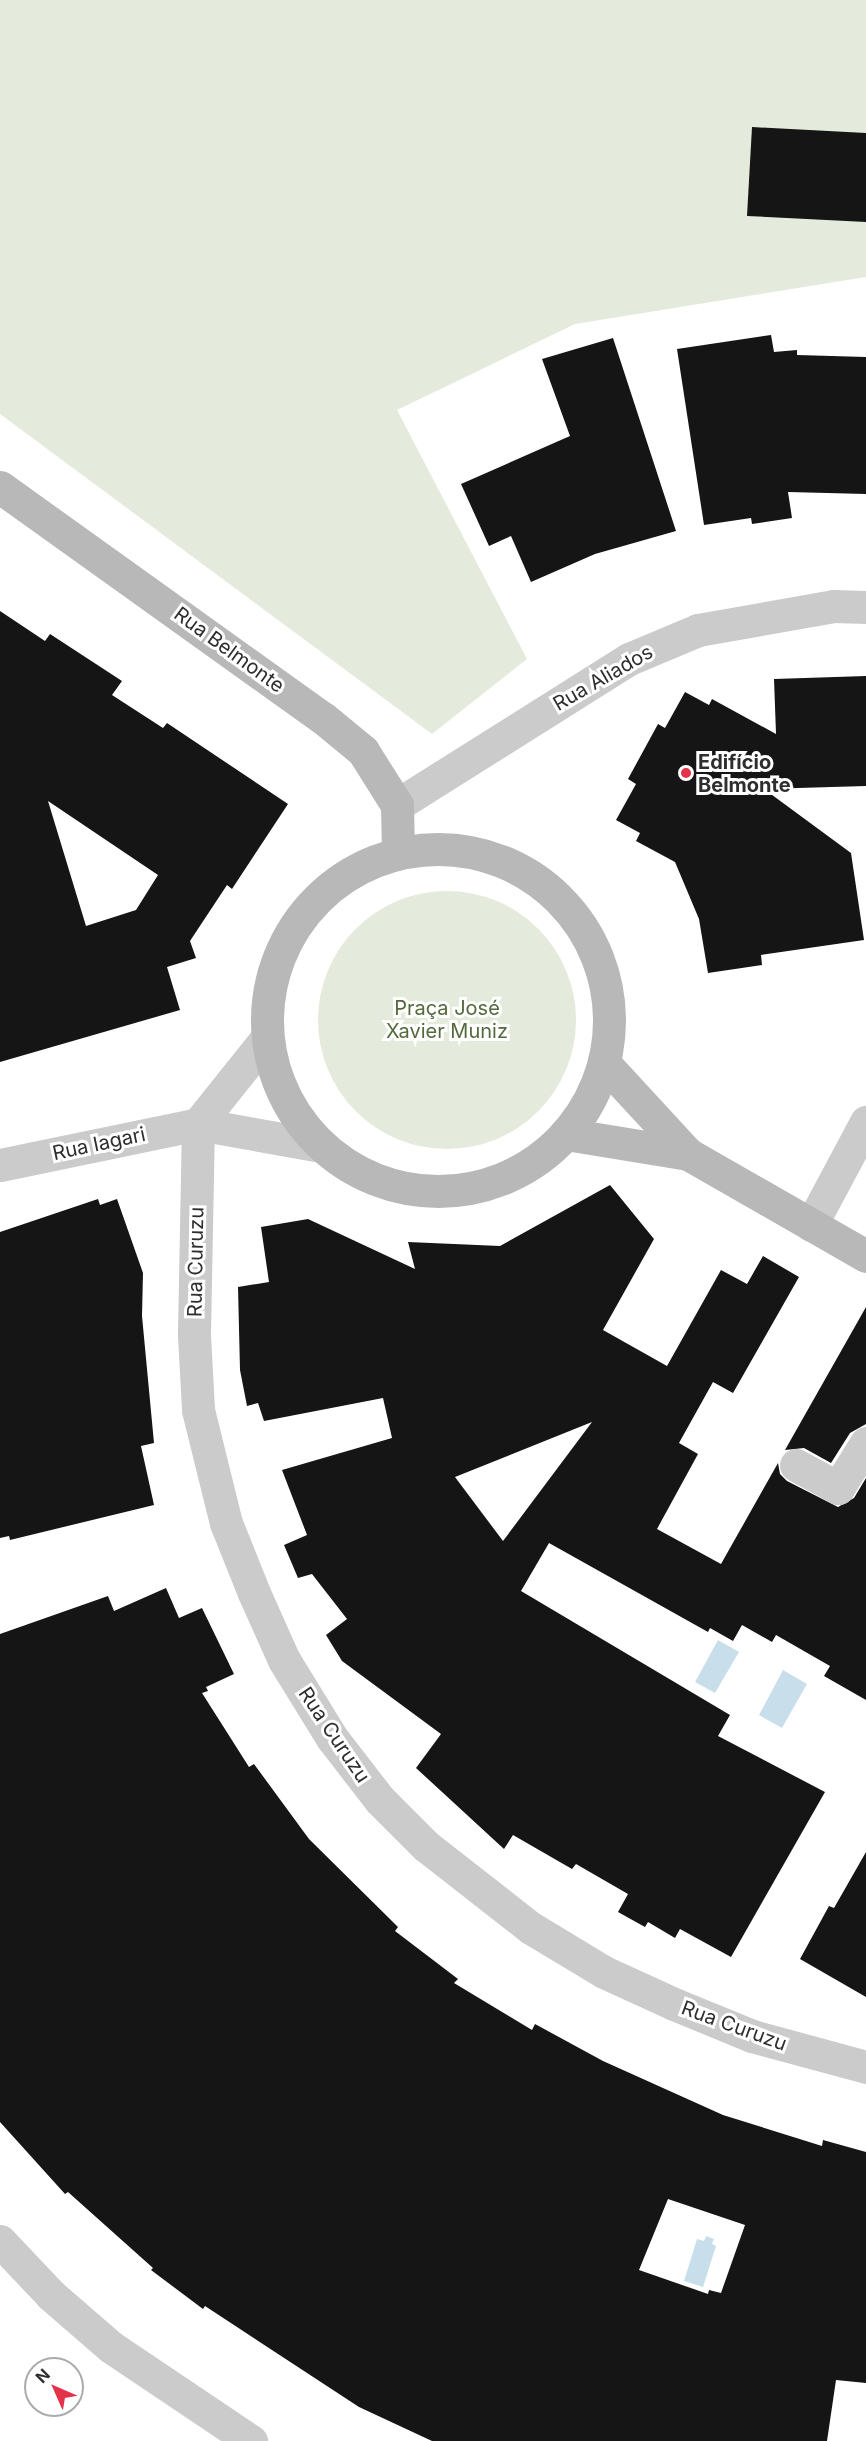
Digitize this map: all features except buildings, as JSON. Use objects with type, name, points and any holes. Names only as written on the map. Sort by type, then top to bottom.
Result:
[{"type":"main road","name":"Rua Belmonte","points":[[0,487],[323,718],[363,751],[397,805]]},
{"type":"main road","points":[[397,805],[398,853]]},
{"type":"main road","points":[[443,849],[486,855],[527,873],[561,900],[588,935],[604,976],[609,1020],[604,1063],[591,1096],[566,1134],[537,1160],[503,1179],[466,1190],[427,1192],[388,1185],[352,1169],[321,1146],[284,1097],[267,1038],[268,997],[273,977],[279,957],[298,921],[326,891],[360,868],[398,853],[443,849]]},
{"type":"main road","points":[[604,1063],[688,1154],[866,1256]]},
{"type":"main road","points":[[566,1134],[688,1154]]},
{"type":"street","name":"Rua Aliados","points":[[397,805],[629,659],[668,642],[698,630],[834,606],[866,607]]},
{"type":"street","points":[[198,1124],[267,1038]]},
{"type":"street","points":[[811,1225],[866,1122]]},
{"type":"street","name":"Rua Iagari","points":[[0,1165],[198,1124],[321,1146]]},
{"type":"street","name":"Rua Curuzu","points":[[198,1124],[194,1335],[198,1410],[226,1523],[254,1593],[284,1660],[333,1738],[380,1800],[426,1846],[480,1892],[540,1933],[604,1972],[674,2004],[752,2036],[866,2067]]},
{"type":"street","points":[[796,1465],[838,1488],[866,1443]]},
{"type":"street","points":[[0,2241],[51,2295],[111,2347],[251,2441]]},
{"type":"green space","points":[[0,0],[866,0],[866,277],[575,324],[397,410],[527,659],[432,734],[0,414]]},
{"type":"green space","name":"Praça José Xavier Muniz","points":[[447,891],[472,894],[508,906],[529,920],[547,938],[566,971],[573,995],[576,1020],[573,1045],[561,1081],[547,1102],[529,1120],[496,1139],[472,1146],[447,1149],[422,1146],[386,1134],[365,1120],[347,1102],[328,1069],[321,1045],[318,1020],[321,995],[333,959],[347,938],[365,920],[398,901],[422,894]]},
{"type":"water","points":[[718,1640],[739,1652],[715,1693],[695,1682]]},
{"type":"water","points":[[783,1670],[807,1684],[782,1728],[759,1715]]},
{"type":"water","points":[[706,2236],[714,2239],[712,2244],[716,2246],[703,2287],[684,2281],[697,2239],[704,2241]]},
{"type":"place","name":"Edifício Belmonte","points":[[686,773]]}]
